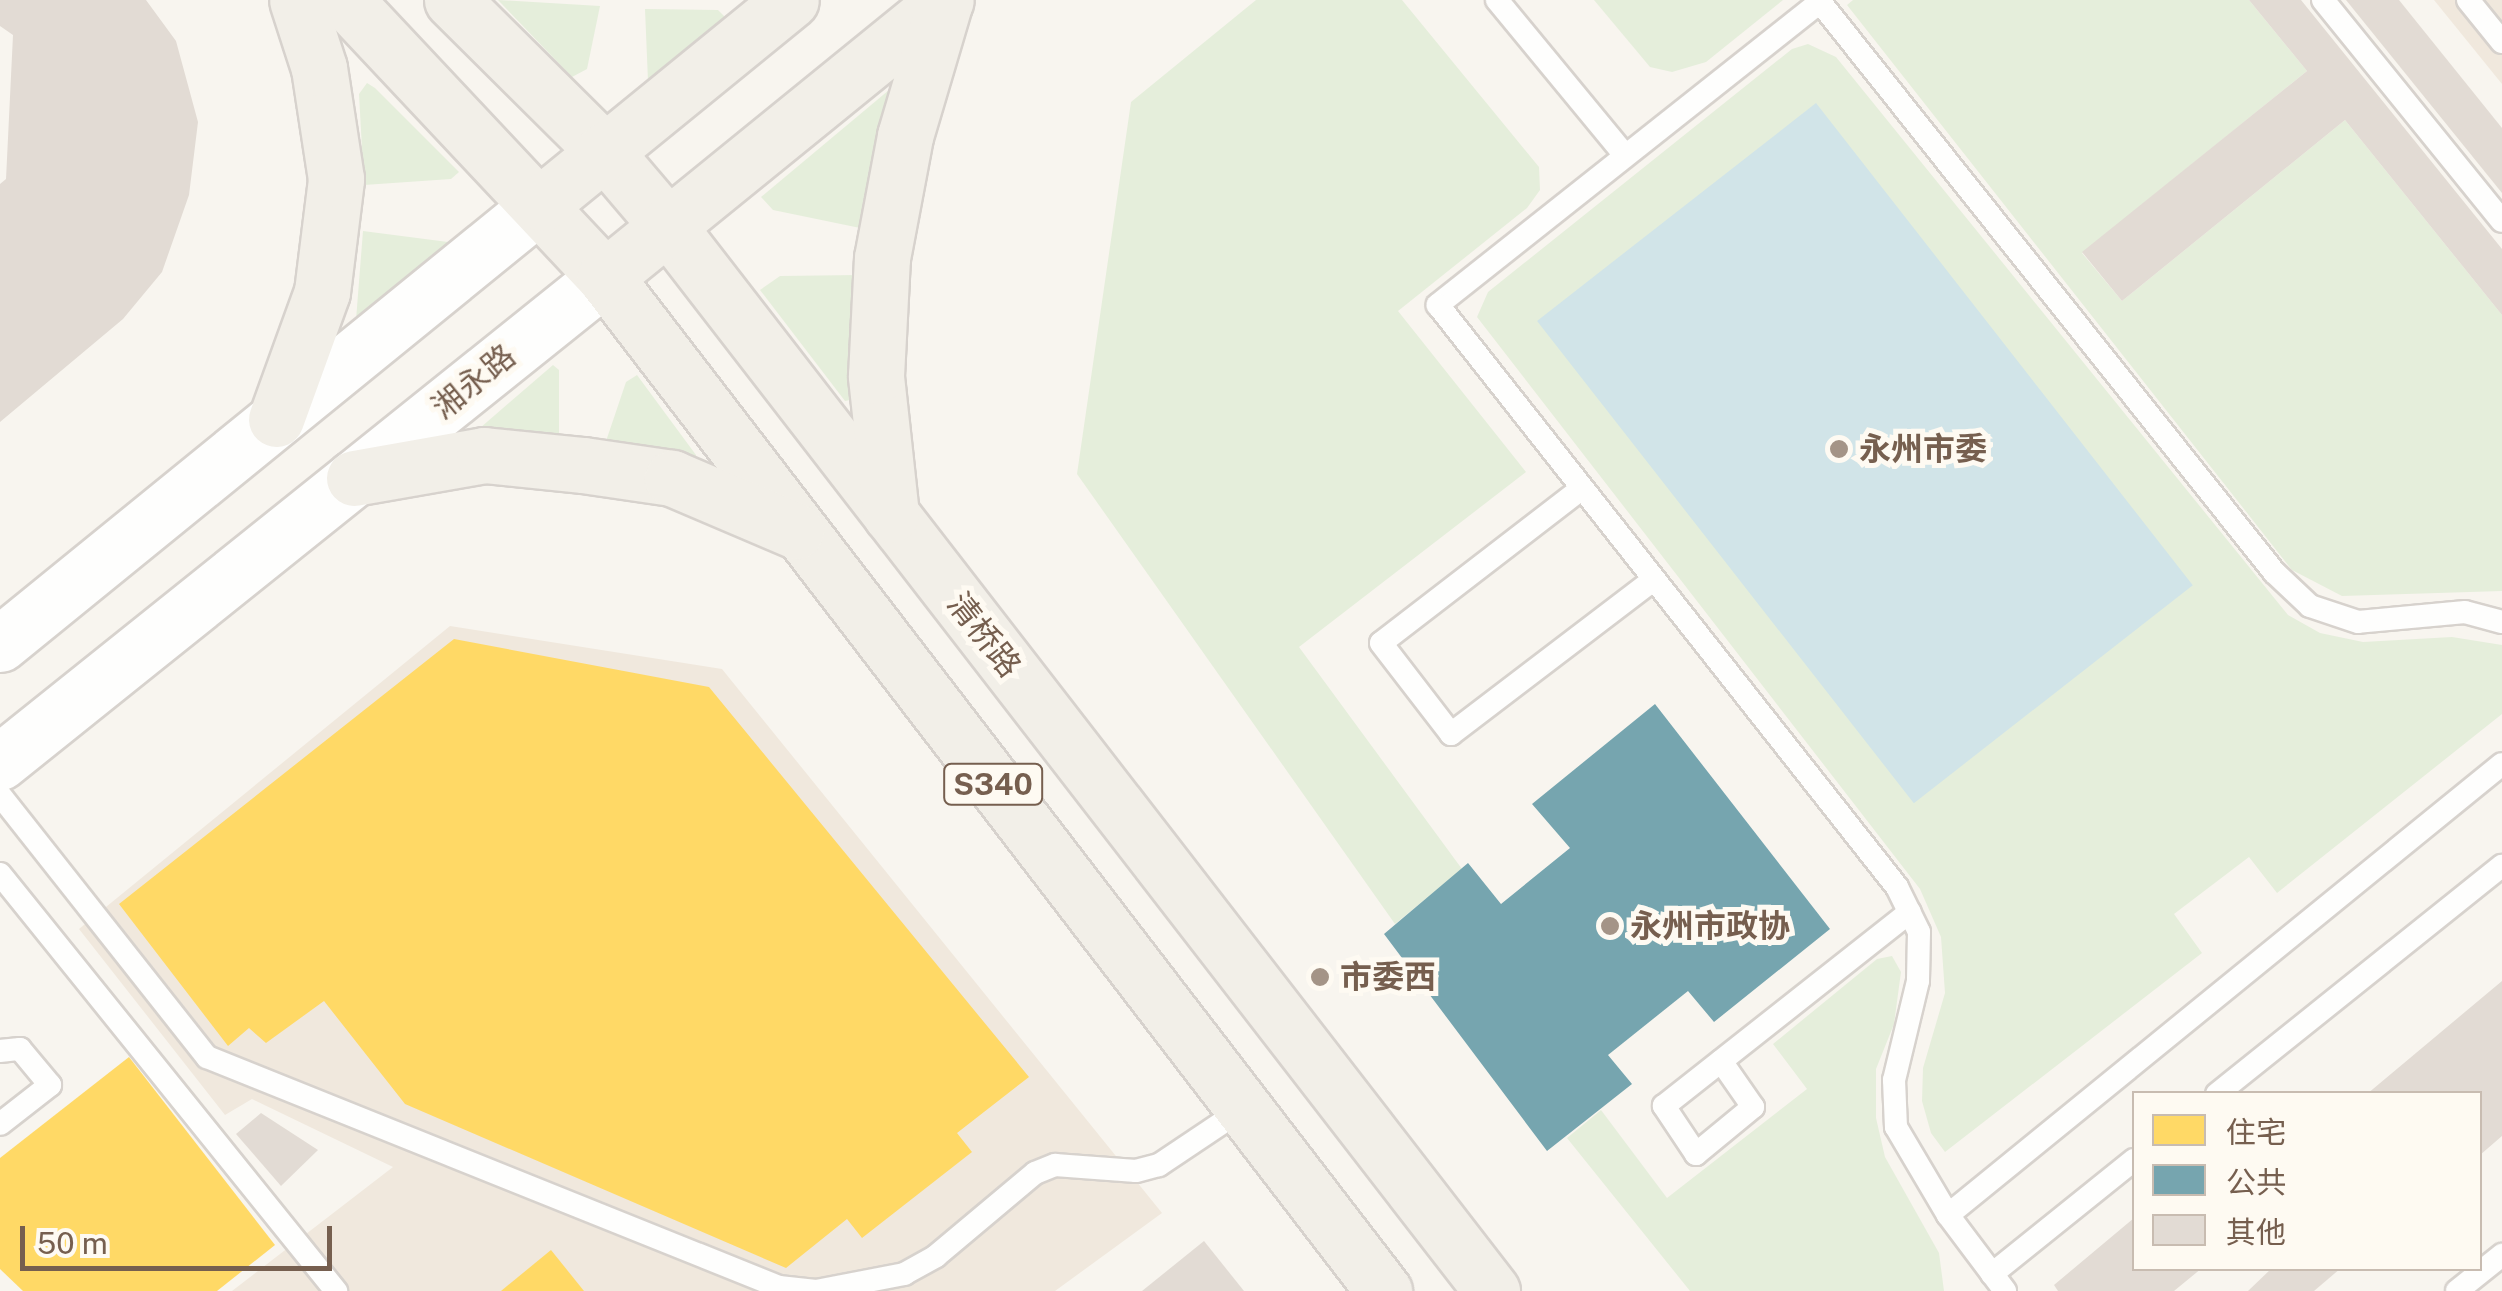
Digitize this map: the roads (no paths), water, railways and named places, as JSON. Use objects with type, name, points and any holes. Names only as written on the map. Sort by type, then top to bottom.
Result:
[{"type":"main road","points":[[276,419],[322,292],[336,179],[320,68],[297,0]]},
{"type":"main road","points":[[345,0],[542,203]]},
{"type":"main road","name":"清桥路","points":[[452,0],[604,151],[667,225],[1492,1291]]},
{"type":"main road","points":[[0,644],[791,0]]},
{"type":"main road","points":[[354,478],[484,455],[583,465],[672,478],[806,542],[886,510],[876,376],[882,258],[905,136],[945,1]]},
{"type":"main road","name":"湘永路","points":[[0,762],[945,1]]},
{"type":"main road","name":"S340","points":[[542,203],[605,277],[1384,1291]]},
{"type":"lane","points":[[1497,0],[1623,152]]},
{"type":"lane","points":[[2323,0],[2502,220]]},
{"type":"lane","points":[[2132,1162],[1999,1282],[1948,1215],[1896,1127],[1894,1080],[1918,982],[1919,932],[1897,887],[1438,305],[1623,152],[1821,1],[2274,572],[2310,606],[2358,622],[2466,612],[2502,622]]},
{"type":"lane","points":[[2473,2],[2502,42]]},
{"type":"lane","points":[[1582,489],[1381,643],[1451,734],[1654,580]]},
{"type":"lane","points":[[1948,1215],[2502,764]]},
{"type":"lane","points":[[0,796],[208,1058],[778,1287],[816,1290],[904,1274],[936,1256],[1035,1173],[1055,1165],[1136,1171],[1159,1165],[1244,1108]]},
{"type":"lane","points":[[2221,1091],[2502,866]]},
{"type":"lane","points":[[0,874],[336,1291]]},
{"type":"lane","points":[[1721,1061],[1910,912]]},
{"type":"lane","points":[[0,1051],[20,1049],[50,1085],[0,1124]]},
{"type":"lane","points":[[2457,1291],[2502,1255]]},
{"type":"place","name":"永州市委","points":[[1839,449]]},
{"type":"place","name":"永州市政协","points":[[1610,926]]},
{"type":"place","name":"市委西","points":[[1320,977]]}]
